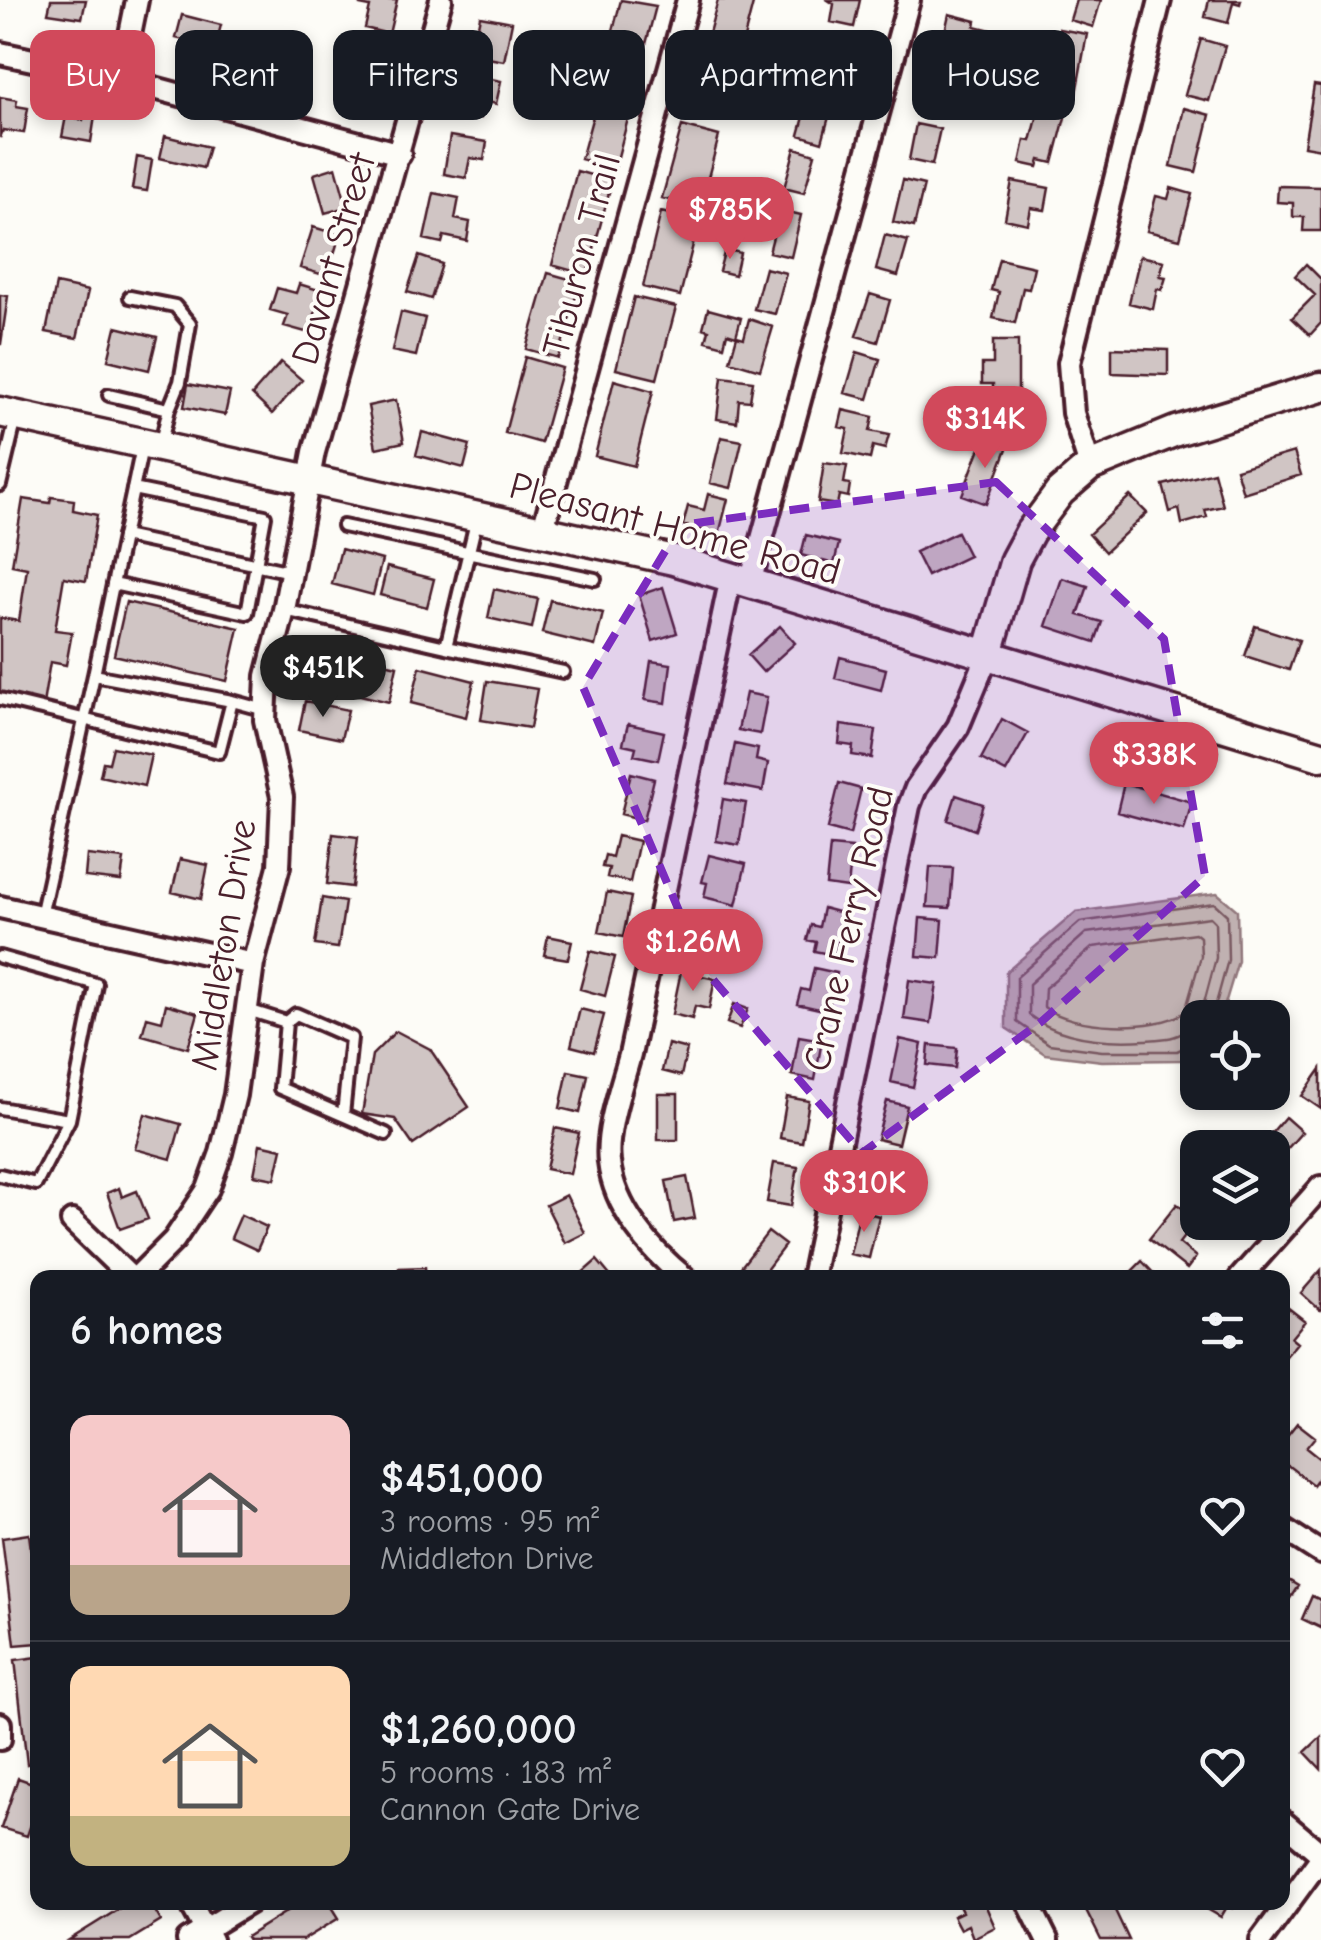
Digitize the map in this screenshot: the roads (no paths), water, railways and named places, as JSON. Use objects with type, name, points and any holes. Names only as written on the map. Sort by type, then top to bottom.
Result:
[{"type":"main road","name":"Crane Ferry Road","points":[[987,657],[1015,560],[1030,532],[1060,492],[1090,466],[1176,430],[1321,388]]},
{"type":"main road","name":"Pleasant Home Road","points":[[8,414],[674,560],[1321,756]]},
{"type":"street","points":[[131,30],[137,0]]},
{"type":"street","name":"Davant Street","points":[[310,479],[314,452],[441,0]]},
{"type":"street","name":"Tiburon Trail","points":[[543,530],[688,0]]},
{"type":"street","points":[[675,1270],[659,1258],[624,1208],[608,1162],[613,1120],[740,580],[908,0]]},
{"type":"street","points":[[1090,466],[1073,414],[1068,363],[1160,0]]},
{"type":"street","points":[[0,53],[30,59]]},
{"type":"street","points":[[155,88],[400,154]]},
{"type":"street","name":"Middleton Drive","points":[[142,1270],[174,1240],[208,1189],[235,1096],[253,964],[279,866],[282,796],[265,710],[267,676],[310,479]]},
{"type":"street","name":"Crane Ferry Road","points":[[814,1270],[909,806],[916,788],[958,727],[987,657]]},
{"type":"street","points":[[0,907],[253,964]]},
{"type":"street","points":[[1247,1270],[1321,1187]]},
{"type":"street","points":[[72,1221],[125,1270]]},
{"type":"street","points":[[1290,1533],[1321,1553]]},
{"type":"street","points":[[0,1724],[0,1739]]},
{"type":"street","points":[[1290,1828],[1321,1856],[1290,1899]]},
{"type":"street","points":[[193,1910],[202,1936],[239,1910]]},
{"type":"street","points":[[1032,1910],[1047,1940]]},
{"type":"street","points":[[1261,1940],[1282,1910]]},
{"type":"lane","points":[[41,916],[134,489],[180,382],[190,324],[176,306],[130,298]]},
{"type":"lane","points":[[109,395],[169,409]]},
{"type":"lane","points":[[0,486],[8,414]]},
{"type":"lane","points":[[114,584],[246,613],[257,564],[264,516],[134,489]]},
{"type":"lane","points":[[446,647],[477,517]]},
{"type":"lane","points":[[343,526],[596,580]]},
{"type":"lane","points":[[124,536],[292,572]]},
{"type":"lane","points":[[284,610],[564,672]]},
{"type":"lane","points":[[94,675],[265,710]]},
{"type":"lane","points":[[0,699],[219,752],[232,701]]},
{"type":"lane","points":[[0,957],[96,984],[69,1120],[36,1184],[0,1175]]},
{"type":"lane","points":[[247,1009],[286,1022]]},
{"type":"lane","points":[[343,1116],[351,1038],[296,1014],[286,1022],[280,1088],[343,1116],[386,1134]]},
{"type":"lane","points":[[0,1108],[69,1120]]},
{"type":"water","points":[[1217,893],[1237,910],[1238,961],[1226,1000],[1180,1000],[1180,1060],[1102,1061],[1045,1054],[1006,1028],[1006,972],[1076,912]]}]
